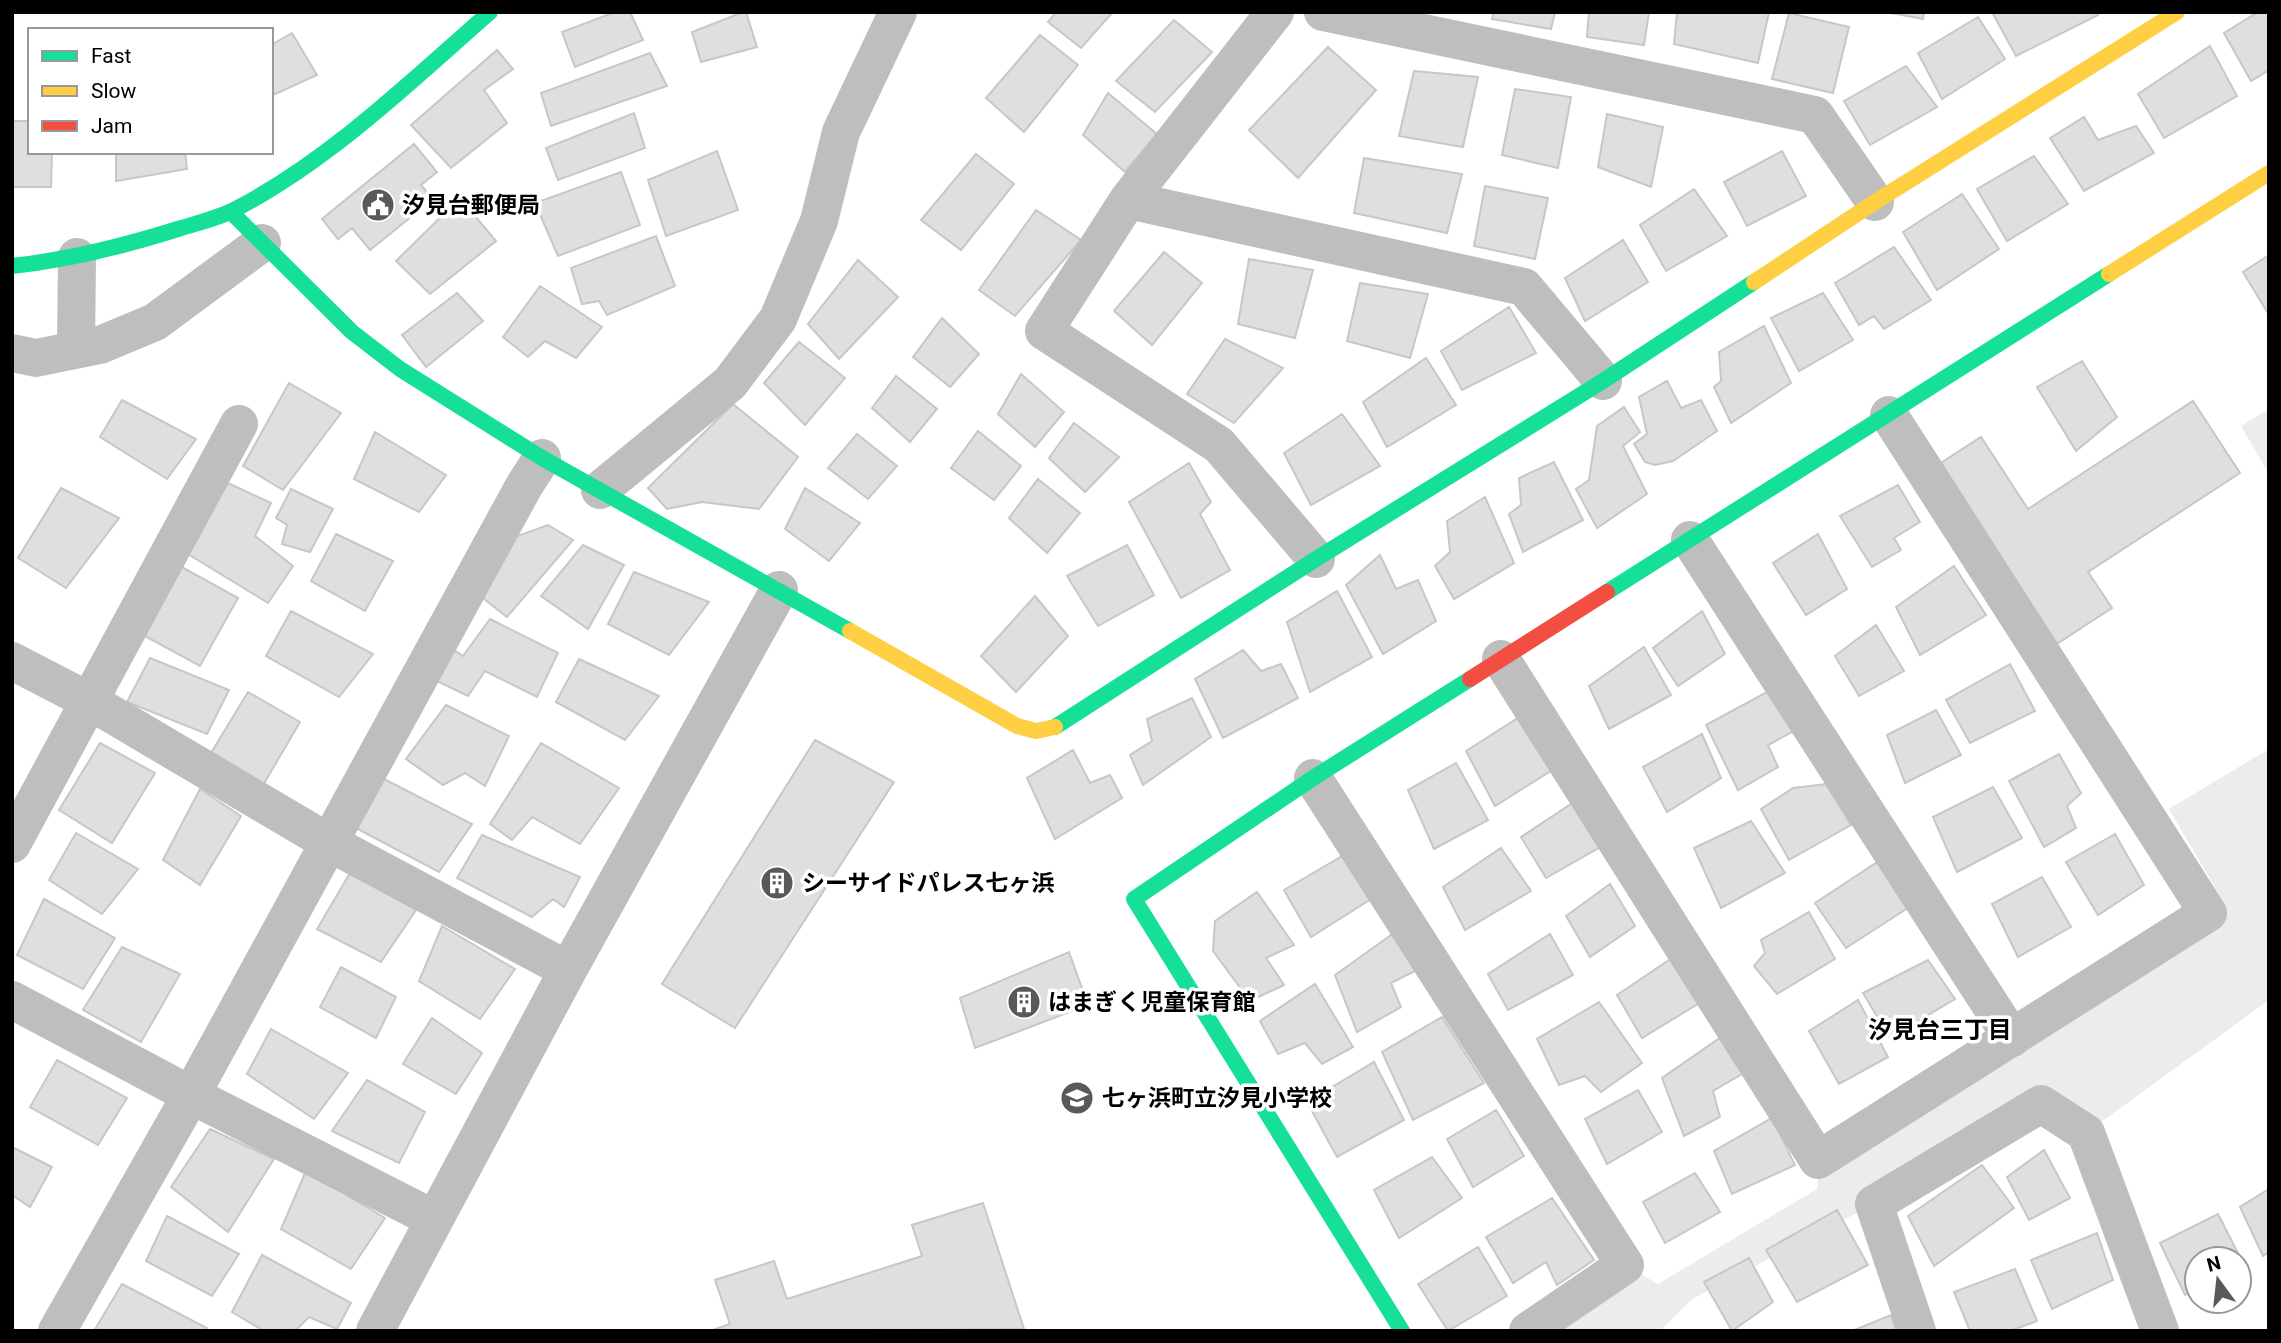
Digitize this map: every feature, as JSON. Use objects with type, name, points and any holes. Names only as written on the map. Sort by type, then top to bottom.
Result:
[{"type":"street","points":[[12,266],[44,264],[77,257],[232,212],[288,179],[348,136],[491,12]]},
{"type":"street","points":[[600,490],[730,383],[778,319],[819,221],[841,132],[898,12]]},
{"type":"street","points":[[1275,12],[1128,200],[1044,331],[1219,445],[1316,559]]},
{"type":"street","points":[[1323,12],[1815,115],[1875,202]]},
{"type":"street","points":[[232,212],[352,332],[400,369],[542,458],[997,716],[1025,731],[1038,733],[1051,729],[1316,559],[1603,381],[1875,202],[2138,22],[2177,12]]},
{"type":"street","points":[[1402,1331],[1134,899],[1313,778],[2269,173]]},
{"type":"street","points":[[1128,200],[1524,287],[1603,381]]},
{"type":"street","points":[[12,353],[36,358],[100,345],[155,322],[262,243]]},
{"type":"street","points":[[76,349],[77,257]]},
{"type":"street","points":[[1501,659],[1818,1160],[2012,1038],[2208,914],[1889,415]]},
{"type":"street","points":[[12,844],[239,424]]},
{"type":"street","points":[[57,1331],[191,1095],[517,498],[542,458]]},
{"type":"street","points":[[1690,540],[2012,1038]]},
{"type":"street","points":[[375,1331],[568,970],[779,590]]},
{"type":"street","points":[[12,661],[91,702],[328,842],[568,970]]},
{"type":"street","points":[[1313,778],[1625,1265],[1528,1331]]},
{"type":"street","points":[[12,1000],[434,1219]]},
{"type":"street","points":[[1917,1331],[1874,1204],[2041,1104],[2086,1133],[2160,1331]]},
{"type":"shaded area","points":[[2269,409],[2269,474],[2241,426]]},
{"type":"shaded area","points":[[2269,749],[2269,1000],[2086,1133],[2041,1104],[1874,1204],[1692,1299],[1660,1331],[1528,1331],[1625,1265],[1658,1284],[1817,1189],[1819,1160],[2208,913],[2226,906],[2169,809]]},
{"type":"building","points":[[615,12],[630,12],[643,40],[575,67],[562,32]]},
{"type":"building","points":[[746,12],[757,47],[701,62],[692,32]]},
{"type":"building","points":[[1056,12],[1113,12],[1081,48],[1048,22]]},
{"type":"building","points":[[1494,12],[1555,12],[1551,29],[1492,19]]},
{"type":"building","points":[[1589,12],[1649,12],[1644,45],[1587,37]]},
{"type":"building","points":[[1677,12],[1769,12],[1758,63],[1674,44]]},
{"type":"building","points":[[1886,12],[1924,12],[1923,19]]},
{"type":"building","points":[[1992,12],[2096,12],[2098,15],[2016,56]]},
{"type":"building","points":[[2258,12],[2269,12],[2269,70],[2251,81],[2224,33]]},
{"type":"building","points":[[1789,13],[1849,27],[1833,93],[1772,79]]},
{"type":"building","points":[[1978,17],[2005,59],[1942,99],[1918,53]]},
{"type":"building","points":[[1174,20],[1212,52],[1155,112],[1116,81]]},
{"type":"building","points":[[292,33],[317,75],[273,95],[273,44]]},
{"type":"building","points":[[1040,35],[1078,65],[1024,132],[986,98]]},
{"type":"building","points":[[2210,46],[2237,96],[2164,138],[2138,94]]},
{"type":"building","points":[[1328,47],[1376,90],[1298,178],[1249,130]]},
{"type":"building","points":[[497,50],[513,69],[484,90],[507,123],[451,168],[411,125]]},
{"type":"building","points":[[650,53],[667,86],[551,126],[541,93]]},
{"type":"building","points":[[1906,66],[1937,107],[1870,145],[1844,101]]},
{"type":"building","points":[[1414,71],[1478,77],[1463,147],[1399,136]]},
{"type":"building","points":[[1515,89],[1571,97],[1558,168],[1502,155]]},
{"type":"building","points":[[1108,93],[1157,134],[1125,172],[1083,135]]},
{"type":"building","points":[[634,113],[645,148],[558,180],[546,148]]},
{"type":"building","points":[[1607,114],[1663,127],[1651,187],[1598,167]]},
{"type":"building","points":[[2084,117],[2098,140],[2136,126],[2154,153],[2084,191],[2050,138]]},
{"type":"building","points":[[12,121],[28,121],[28,154],[52,154],[51,187],[12,187]]},
{"type":"building","points":[[414,144],[437,172],[421,185],[433,199],[370,250],[352,228],[338,239],[322,219]]},
{"type":"building","points":[[717,151],[738,210],[666,236],[648,180]]},
{"type":"building","points":[[1782,151],[1806,196],[1747,226],[1724,182]]},
{"type":"building","points":[[116,154],[185,154],[187,169],[116,181]]},
{"type":"building","points":[[976,154],[1014,184],[961,250],[921,220]]},
{"type":"building","points":[[2034,156],[2068,204],[2007,241],[1977,189]]},
{"type":"building","points":[[1364,158],[1462,174],[1447,233],[1354,213]]},
{"type":"building","points":[[621,172],[640,225],[558,256],[535,203]]},
{"type":"building","points":[[1485,186],[1548,198],[1535,259],[1474,246]]},
{"type":"building","points":[[1694,189],[1727,236],[1666,271],[1640,225]]},
{"type":"building","points":[[1962,194],[1999,249],[1937,290],[1903,232]]},
{"type":"building","points":[[460,198],[496,241],[430,294],[396,261]]},
{"type":"building","points":[[1036,210],[1081,240],[1015,316],[979,290]]},
{"type":"building","points":[[656,236],[675,286],[607,315],[599,301],[582,304],[571,268]]},
{"type":"building","points":[[1623,240],[1648,282],[1585,321],[1565,278]]},
{"type":"building","points":[[1894,247],[1931,300],[1884,329],[1874,316],[1859,325],[1835,283]]},
{"type":"building","points":[[1164,252],[1202,283],[1152,345],[1114,311]]},
{"type":"building","points":[[2269,255],[2269,315],[2243,272]]},
{"type":"building","points":[[1249,259],[1313,270],[1295,338],[1238,324]]},
{"type":"building","points":[[858,260],[898,297],[839,359],[808,324]]},
{"type":"building","points":[[1360,283],[1428,294],[1410,358],[1347,341]]},
{"type":"building","points":[[540,286],[602,327],[576,358],[545,341],[528,357],[503,337]]},
{"type":"building","points":[[457,293],[483,321],[426,367],[402,335]]},
{"type":"building","points":[[1823,293],[1853,340],[1799,371],[1771,318]]},
{"type":"building","points":[[1509,307],[1536,353],[1462,390],[1441,351]]},
{"type":"building","points":[[942,318],[979,354],[950,387],[913,357]]},
{"type":"building","points":[[1764,326],[1791,383],[1731,423],[1714,387],[1721,381],[1719,352]]},
{"type":"building","points":[[1225,339],[1283,368],[1234,423],[1187,394]]},
{"type":"building","points":[[799,342],[845,378],[805,425],[764,383]]},
{"type":"building","points":[[1426,358],[1456,405],[1387,447],[1363,402]]},
{"type":"building","points":[[2082,361],[2117,417],[2076,451],[2037,387]]},
{"type":"building","points":[[1021,374],[1064,412],[1035,447],[998,414]]},
{"type":"building","points":[[896,376],[937,409],[910,442],[872,408]]},
{"type":"building","points":[[1667,381],[1681,408],[1701,400],[1717,431],[1673,461],[1655,465],[1645,462],[1634,444],[1647,434],[1639,397]]},
{"type":"building","points":[[289,383],[341,413],[283,490],[243,466]]},
{"type":"building","points":[[122,400],[196,439],[167,479],[100,437]]},
{"type":"building","points":[[2193,401],[2240,473],[2088,572],[2112,608],[2052,647],[1933,468],[1981,437],[2028,509]]},
{"type":"building","points":[[733,404],[798,457],[759,509],[702,502],[667,509],[648,488]]},
{"type":"building","points":[[1624,407],[1640,432],[1623,446],[1647,494],[1597,528],[1576,489],[1589,480],[1597,426]]},
{"type":"building","points":[[1342,414],[1380,466],[1311,505],[1284,453]]},
{"type":"building","points":[[1074,423],[1119,457],[1085,492],[1049,458]]},
{"type":"building","points":[[978,431],[1021,466],[994,500],[951,468]]},
{"type":"building","points":[[375,432],[446,475],[419,512],[354,479]]},
{"type":"building","points":[[857,434],[897,466],[868,499],[828,468]]},
{"type":"building","points":[[1554,462],[1583,520],[1523,552],[1509,514],[1521,505],[1519,478]]},
{"type":"building","points":[[1189,463],[1211,502],[1200,514],[1230,570],[1181,598],[1129,502]]},
{"type":"building","points":[[1038,479],[1080,513],[1047,553],[1009,518]]},
{"type":"building","points":[[228,483],[271,503],[255,536],[293,566],[268,603],[183,551]]},
{"type":"building","points":[[1898,485],[1920,522],[1894,538],[1901,550],[1872,567],[1840,516]]},
{"type":"building","points":[[61,488],[119,518],[66,588],[18,558]]},
{"type":"building","points":[[805,488],[860,523],[829,561],[785,529]]},
{"type":"building","points":[[291,489],[333,509],[310,552],[282,544],[287,525],[276,518]]},
{"type":"building","points":[[1485,497],[1514,563],[1454,599],[1435,566],[1450,552],[1447,521]]},
{"type":"building","points":[[548,525],[573,540],[507,617],[479,595],[501,542]]},
{"type":"building","points":[[336,534],[393,561],[365,611],[311,581]]},
{"type":"building","points":[[1818,534],[1847,589],[1806,615],[1773,563]]},
{"type":"building","points":[[583,545],[624,565],[588,629],[541,596]]},
{"type":"building","points":[[1127,545],[1154,595],[1098,626],[1067,576]]},
{"type":"building","points":[[1380,555],[1396,589],[1418,580],[1436,621],[1383,654],[1346,585]]},
{"type":"building","points":[[178,565],[238,598],[200,666],[143,635]]},
{"type":"building","points":[[1954,566],[1986,615],[1920,655],[1896,607]]},
{"type":"building","points":[[634,572],[709,602],[669,655],[608,624]]},
{"type":"building","points":[[1337,591],[1372,657],[1310,692],[1287,622]]},
{"type":"building","points":[[1035,596],[1068,636],[1016,692],[981,656]]},
{"type":"building","points":[[291,611],[373,654],[339,697],[266,656]]},
{"type":"building","points":[[1702,611],[1725,654],[1678,686],[1653,648]]},
{"type":"building","points":[[490,619],[558,653],[537,697],[485,671],[468,696],[435,680],[451,648],[463,656]]},
{"type":"building","points":[[1876,625],[1904,671],[1859,696],[1835,656]]},
{"type":"building","points":[[1644,647],[1671,695],[1609,729],[1589,686]]},
{"type":"building","points":[[1243,650],[1261,671],[1281,664],[1298,698],[1223,738],[1195,679]]},
{"type":"building","points":[[150,658],[229,690],[207,734],[127,702]]},
{"type":"building","points":[[579,659],[659,696],[625,740],[556,702]]},
{"type":"building","points":[[2010,664],[2035,711],[1970,743],[1946,700]]},
{"type":"building","points":[[248,692],[300,722],[259,792],[208,758]]},
{"type":"building","points":[[1767,692],[1794,731],[1768,745],[1778,767],[1738,790],[1706,725]]},
{"type":"building","points":[[1192,698],[1211,737],[1143,785],[1130,755],[1152,741],[1147,719]]},
{"type":"building","points":[[446,705],[509,736],[485,786],[465,773],[443,785],[406,759]]},
{"type":"building","points":[[1936,710],[1961,755],[1905,783],[1887,735]]},
{"type":"building","points":[[1521,716],[1551,771],[1495,806],[1466,751]]},
{"type":"building","points":[[1702,734],[1721,778],[1667,812],[1643,767]]},
{"type":"building","name":"シーサイドパレス七ヶ浜","points":[[815,740],[894,782],[735,1028],[662,984]]},
{"type":"building","points":[[100,743],[155,773],[112,843],[59,810]]},
{"type":"building","points":[[541,743],[619,788],[580,844],[532,817],[512,840],[490,824]]},
{"type":"building","points":[[1073,750],[1090,783],[1110,775],[1122,798],[1055,839],[1027,778]]},
{"type":"building","points":[[2059,754],[2081,793],[2067,806],[2076,828],[2044,847],[2009,781]]},
{"type":"building","points":[[1456,763],[1488,820],[1434,849],[1408,790]]},
{"type":"building","points":[[384,779],[472,824],[439,872],[356,828]]},
{"type":"building","points":[[1826,784],[1851,825],[1789,860],[1761,809],[1793,788]]},
{"type":"building","points":[[1993,787],[2022,838],[1957,872],[1933,817]]},
{"type":"building","points":[[200,789],[241,816],[200,885],[163,860]]},
{"type":"building","points":[[1577,800],[1602,846],[1546,878],[1521,837]]},
{"type":"building","points":[[1751,821],[1785,873],[1721,908],[1694,848]]},
{"type":"building","points":[[76,833],[138,869],[102,914],[49,880]]},
{"type":"building","points":[[2115,834],[2144,885],[2098,915],[2066,862]]},
{"type":"building","points":[[482,835],[580,877],[564,907],[553,899],[532,917],[457,878]]},
{"type":"building","points":[[1501,848],[1531,891],[1465,930],[1443,887]]},
{"type":"building","points":[[1349,852],[1379,894],[1311,937],[1284,890]]},
{"type":"building","points":[[1882,859],[1911,906],[1846,948],[1815,903]]},
{"type":"building","points":[[350,873],[416,910],[381,962],[317,929]]},
{"type":"building","points":[[2042,877],[2071,927],[2018,957],[1992,904]]},
{"type":"building","points":[[1610,884],[1635,926],[1590,957],[1566,916]]},
{"type":"building","points":[[1257,892],[1294,945],[1266,958],[1284,985],[1250,1001],[1213,951],[1215,921]]},
{"type":"building","points":[[44,899],[115,938],[83,989],[17,955]]},
{"type":"building","points":[[1809,912],[1835,959],[1777,994],[1754,966],[1765,953],[1761,940]]},
{"type":"building","points":[[442,926],[515,969],[480,1019],[419,981]]},
{"type":"building","points":[[1398,930],[1415,971],[1391,983],[1401,1007],[1357,1032],[1335,975]]},
{"type":"building","points":[[1550,934],[1573,975],[1508,1010],[1488,974]]},
{"type":"building","points":[[122,947],[180,974],[141,1042],[83,1010]]},
{"type":"building","name":"はまぎく児童保育館","points":[[1069,952],[1088,1005],[975,1048],[960,998]]},
{"type":"building","points":[[1678,954],[1706,999],[1642,1038],[1617,995]]},
{"type":"building","points":[[1928,960],[1955,999],[1890,1038],[1863,993]]},
{"type":"building","points":[[341,967],[396,997],[376,1038],[320,1007]]},
{"type":"building","points":[[1315,984],[1353,1047],[1322,1064],[1305,1043],[1278,1054],[1260,1021]]},
{"type":"building","points":[[1858,1000],[1888,1057],[1839,1084],[1809,1031]]},
{"type":"building","points":[[1599,1002],[1642,1063],[1601,1092],[1585,1076],[1559,1085],[1537,1039]]},
{"type":"building","points":[[1442,1017],[1484,1083],[1413,1120],[1382,1052]]},
{"type":"building","points":[[432,1018],[482,1053],[456,1094],[403,1064]]},
{"type":"building","points":[[271,1029],[348,1073],[314,1119],[247,1074]]},
{"type":"building","points":[[1727,1033],[1749,1070],[1713,1091],[1720,1117],[1684,1136],[1662,1078]]},
{"type":"building","points":[[57,1060],[127,1098],[98,1145],[30,1107]]},
{"type":"building","points":[[1374,1062],[1404,1120],[1337,1157],[1307,1102]]},
{"type":"building","points":[[367,1080],[425,1112],[399,1163],[332,1131]]},
{"type":"building","points":[[1638,1090],[1662,1132],[1607,1164],[1585,1119]]},
{"type":"building","points":[[1496,1110],[1524,1156],[1473,1187],[1447,1139]]},
{"type":"building","points":[[1772,1118],[1795,1165],[1732,1194],[1714,1151]]},
{"type":"building","points":[[210,1129],[274,1159],[228,1232],[171,1187]]},
{"type":"building","points":[[12,1147],[52,1167],[30,1207],[12,1195]]},
{"type":"building","points":[[2044,1150],[2070,1198],[2029,1220],[2007,1177]]},
{"type":"building","points":[[1432,1157],[1462,1198],[1399,1238],[1374,1190]]},
{"type":"building","points":[[1982,1165],[2014,1208],[1934,1266],[1908,1216]]},
{"type":"building","points":[[306,1171],[385,1218],[351,1269],[281,1229]]},
{"type":"building","points":[[1695,1173],[1720,1212],[1665,1243],[1643,1202]]},
{"type":"building","points":[[2269,1189],[2269,1252],[2263,1256],[2240,1207]]},
{"type":"building","points":[[1552,1198],[1594,1260],[1557,1285],[1546,1262],[1513,1283],[1486,1237]]},
{"type":"building","points":[[983,1203],[1024,1329],[710,1331],[730,1324],[715,1280],[774,1261],[787,1299],[922,1256],[912,1225]]},
{"type":"building","points":[[1837,1210],[1868,1265],[1797,1302],[1766,1250]]},
{"type":"building","points":[[2218,1214],[2234,1245],[2183,1245],[2183,1291],[2160,1243]]},
{"type":"building","points":[[167,1216],[239,1254],[212,1296],[146,1261]]},
{"type":"building","points":[[2097,1233],[2113,1280],[2052,1309],[2031,1260]]},
{"type":"building","points":[[1478,1247],[1507,1296],[1448,1331],[1418,1284]]},
{"type":"building","points":[[262,1255],[351,1303],[337,1329],[309,1317],[295,1331],[264,1331],[232,1312]]},
{"type":"building","points":[[1749,1258],[1773,1302],[1732,1331],[1704,1282]]},
{"type":"building","points":[[2015,1269],[2037,1321],[2010,1331],[1970,1331],[1954,1292]]},
{"type":"building","points":[[122,1284],[207,1328],[205,1331],[94,1331]]},
{"type":"building","points":[[1891,1315],[1896,1331],[1852,1331]]},
{"type":"traffic: fast","points":[[12,266],[117,247],[234,210],[269,190],[336,144],[399,93],[490,12]]},
{"type":"traffic: fast","points":[[231,212],[352,332],[400,369],[542,458],[850,631]]},
{"type":"traffic: fast","points":[[1607,592],[2109,274]]},
{"type":"traffic: fast","points":[[1055,727],[1316,559],[1603,381],[1754,282]]},
{"type":"traffic: fast","points":[[1402,1331],[1134,899],[1313,778],[1470,679]]},
{"type":"traffic: slow","points":[[1754,282],[1875,202],[2177,12]]},
{"type":"traffic: slow","points":[[2109,274],[2269,173]]},
{"type":"traffic: slow","points":[[850,631],[1017,726],[1036,731],[1055,727]]},
{"type":"traffic: jam","points":[[1470,679],[1607,592]]},
{"type":"place","name":"汐見台郵便局","points":[[378,205]]},
{"type":"place","name":"シーサイドパレス七ヶ浜","points":[[777,883]]},
{"type":"place","name":"はまぎく児童保育館","points":[[1024,1002]]},
{"type":"place","name":"七ヶ浜町立汐見小学校","points":[[1077,1098]]},
{"type":"district","name":"汐見台三丁目","points":[[1940,1030]]}]
